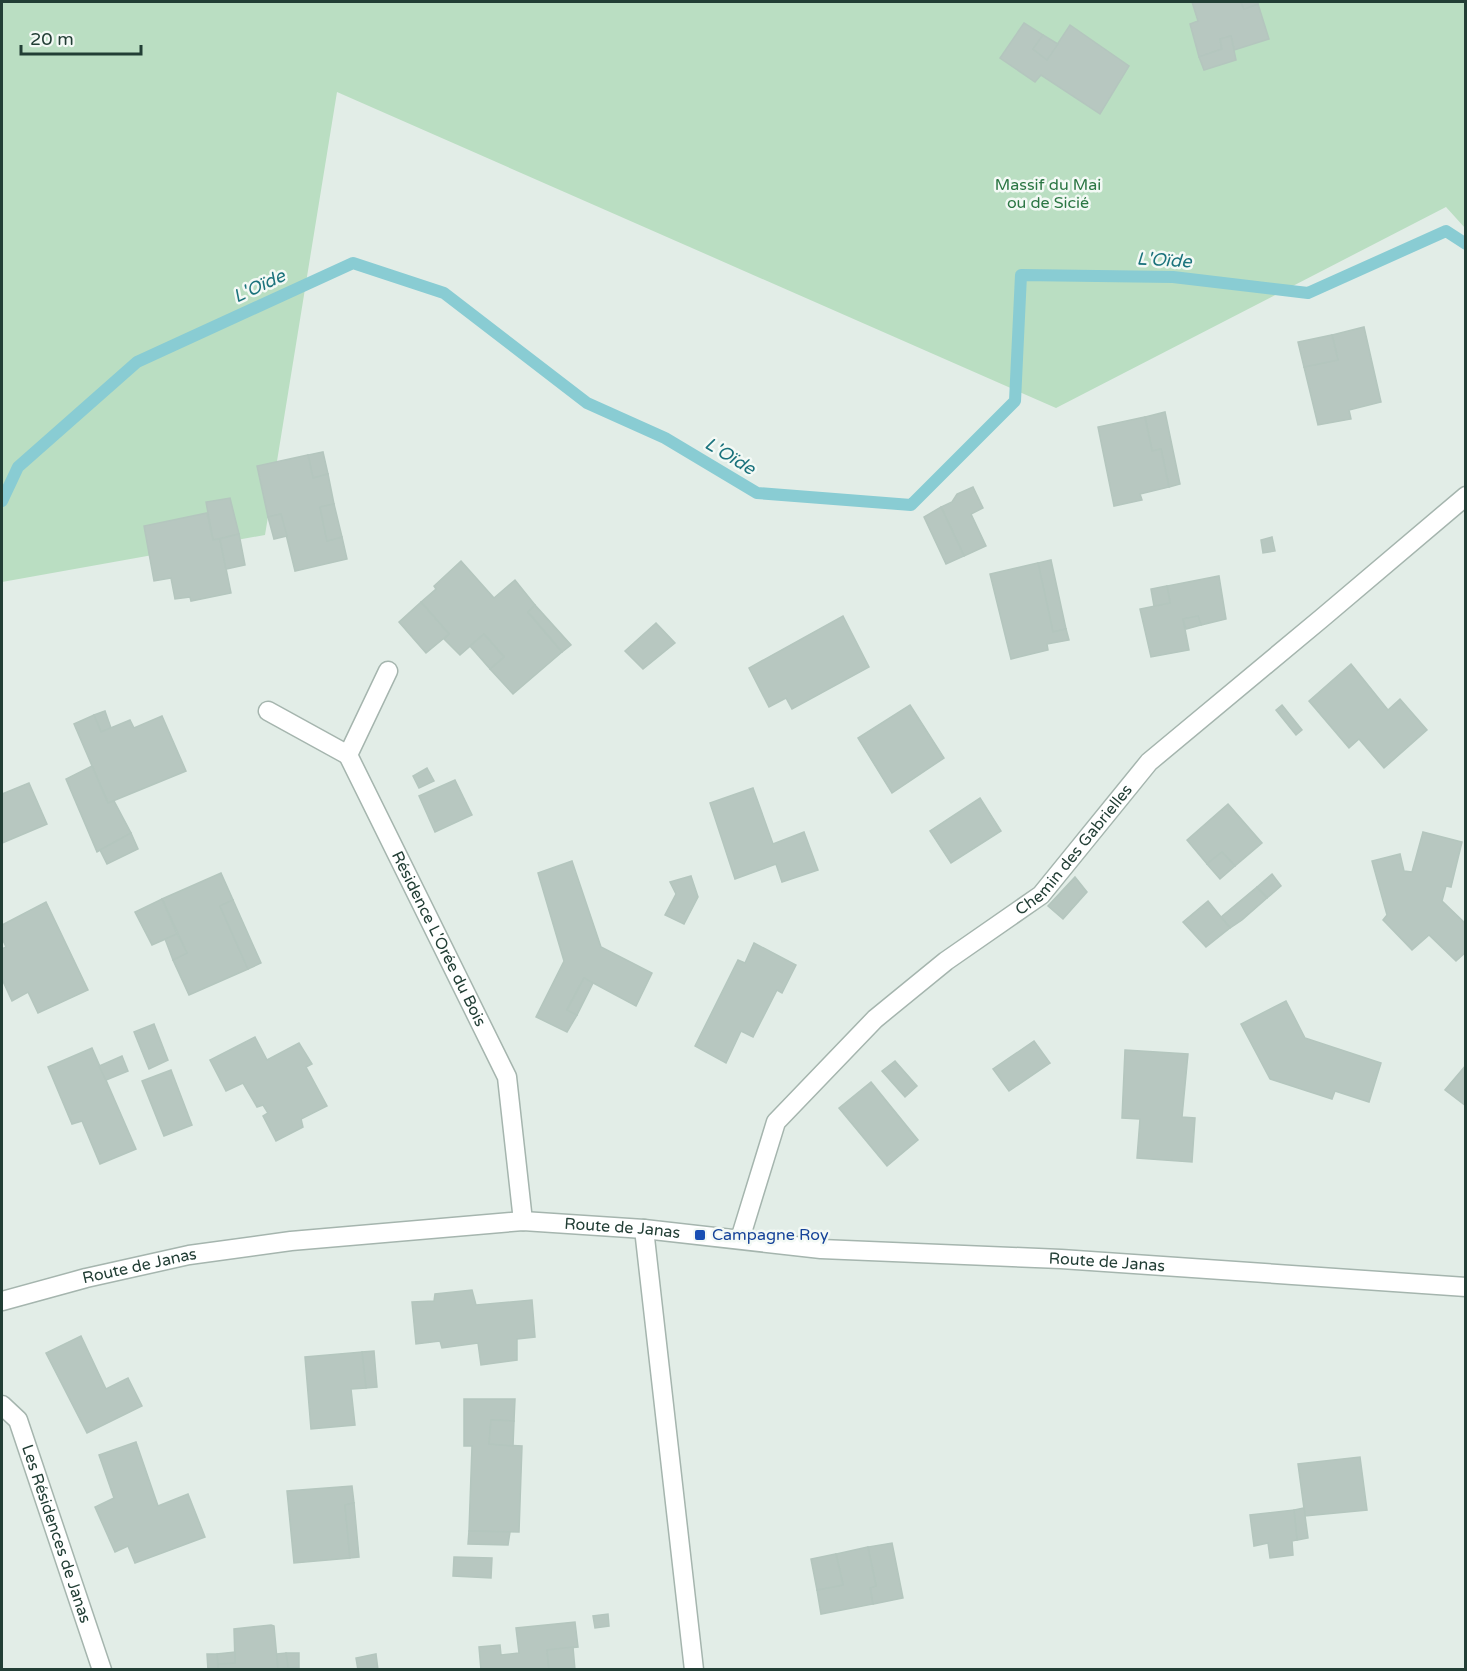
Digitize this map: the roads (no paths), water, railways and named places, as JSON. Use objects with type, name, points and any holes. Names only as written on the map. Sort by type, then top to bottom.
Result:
[{"type":"street","name":"Chemin des Gabrielles","points":[[740,1239],[776,1122],[875,1019],[946,961],[1041,895],[1149,762],[1466,496]]},
{"type":"street","points":[[268,711],[348,755],[388,671]]},
{"type":"street","name":"Résidence L'Orée du Bois","points":[[348,755],[507,1077],[523,1221]]},
{"type":"street","name":"Route de Janas","points":[[2,1301],[86,1278],[189,1255],[291,1241],[523,1221],[644,1229],[821,1249],[1061,1259],[1466,1287]]},
{"type":"street","points":[[644,1229],[694,1670]]},
{"type":"street","name":"Les Résidences de Janas","points":[[2,1405],[18,1420],[102,1670]]},
{"type":"waterway","name":"L'Oïde","points":[[2,501],[18,467],[137,362],[353,263],[444,293],[587,403],[665,438],[757,493],[911,505],[1015,401],[1021,275],[1173,277],[1308,293],[1446,231],[1466,244]]},
{"type":"place","name":"Campagne Roy","points":[[700,1235]]},
{"type":"park label","name":"Massif du Mai ou de Sicié","points":[[1048,194]]}]
